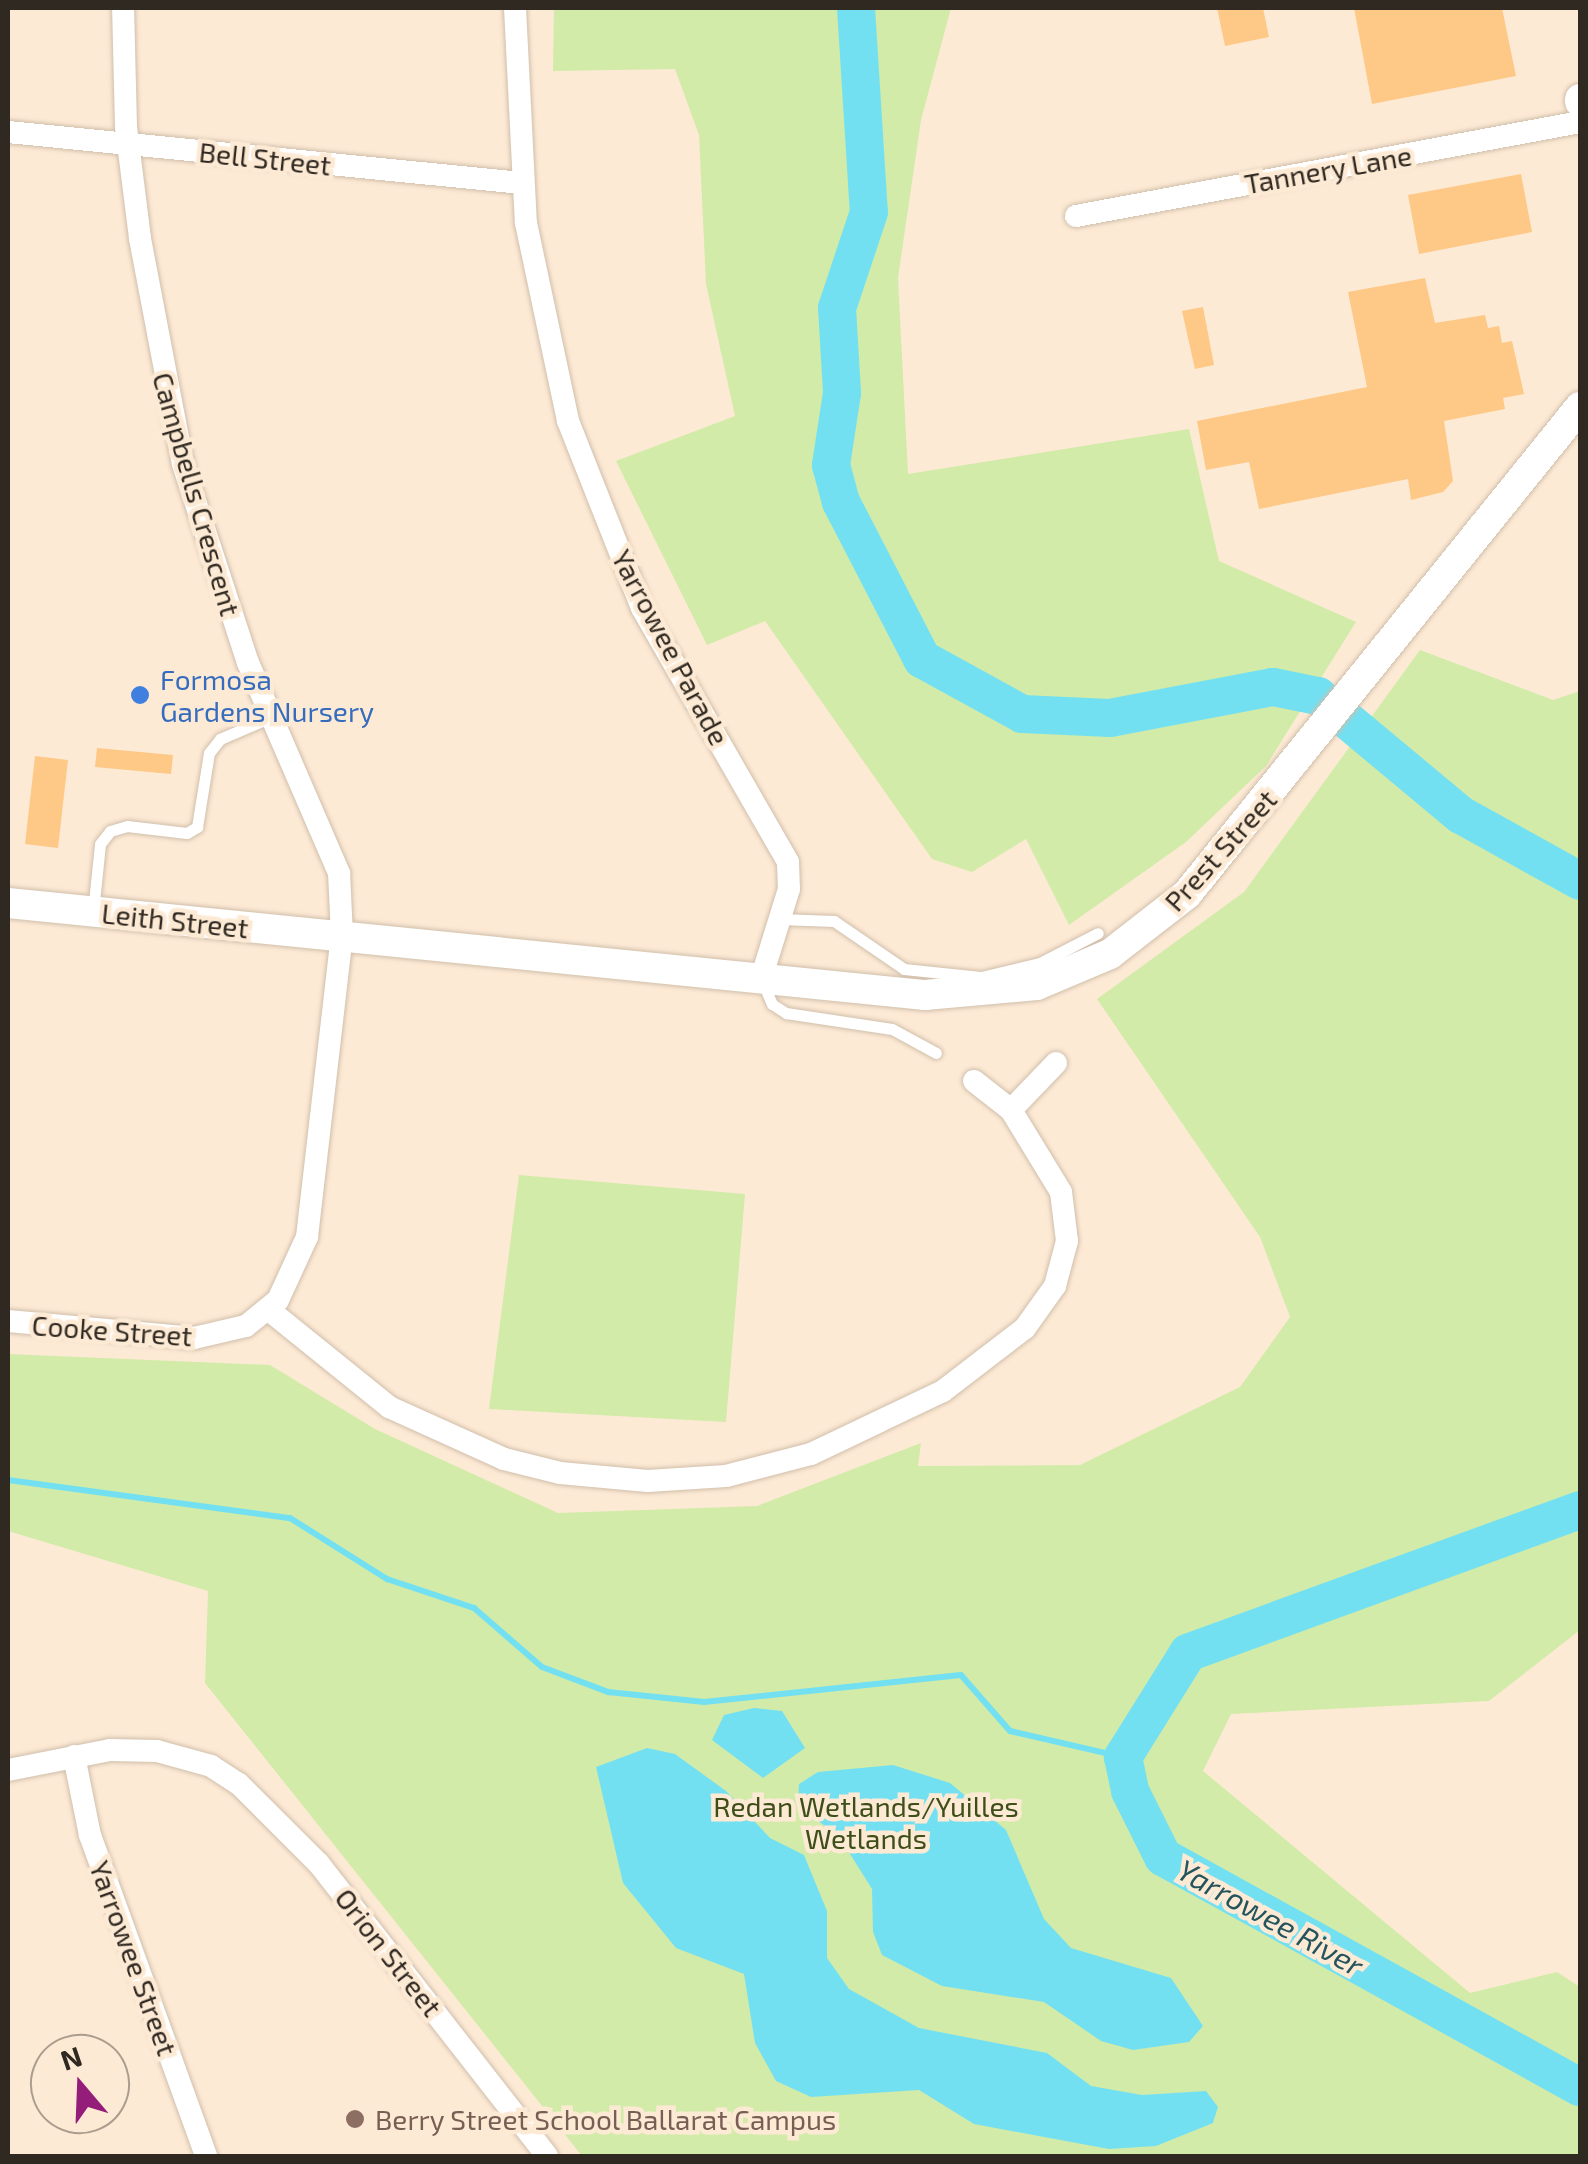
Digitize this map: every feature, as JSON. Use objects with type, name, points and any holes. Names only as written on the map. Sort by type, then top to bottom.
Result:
[{"type":"main road","name":"Prest Street","points":[[342,936],[956,995],[1022,989],[1073,973],[1125,944],[1187,894],[1580,408]]},
{"type":"main road","name":"Leith Street","points":[[8,903],[342,936]]},
{"type":"street","name":"Campbells Crescent","points":[[124,8],[128,145],[150,316],[182,464],[213,566],[339,874],[342,936],[304,1252],[269,1310]]},
{"type":"street","name":"Yarrowee Parade","points":[[515,8],[522,183],[539,301],[593,492],[642,608],[780,843],[790,883],[761,979]]},
{"type":"street","name":"Tannery Lane","points":[[1076,216],[1580,122]]},
{"type":"street","name":"Bell Street","points":[[8,132],[522,183]]},
{"type":"street","points":[[1011,1110],[1056,1063]]},
{"type":"street","points":[[269,1310],[389,1407],[504,1459],[560,1473],[648,1481],[784,1462],[861,1436],[943,1391],[1014,1338],[1050,1298],[1064,1255],[1064,1203],[1011,1110],[974,1081]]},
{"type":"street","name":"Cooke Street","points":[[8,1321],[194,1338],[231,1332],[269,1310]]},
{"type":"street","name":"Orion Street","points":[[74,1756],[157,1751],[211,1766],[289,1828],[548,2156]]},
{"type":"street","points":[[8,1770],[74,1756]]},
{"type":"street","name":"Yarrowee Street","points":[[74,1756],[90,1836],[206,2156]]},
{"type":"lane","points":[[94,912],[100,844],[110,830],[127,826],[187,833],[197,827],[209,752],[220,739],[272,717]]},
{"type":"lane","points":[[778,919],[834,921],[904,969],[981,976],[1040,964],[1098,933]]},
{"type":"lane","points":[[761,979],[772,1004],[786,1012],[886,1028],[936,1053]]},
{"type":"green space","points":[[554,8],[951,8],[921,120],[898,278],[908,474],[1189,429],[1219,561],[1356,622],[1266,766],[1186,842],[1069,925],[1026,839],[972,872],[932,859],[765,621],[707,645],[616,461],[735,416],[706,284],[699,135],[675,69],[553,71]]},
{"type":"green space","name":"Redan Wetlands/Yuilles Wetlands","points":[[1420,650],[1553,700],[1580,691],[1580,1630],[1489,1701],[1231,1714],[1203,1771],[1470,1993],[1557,1972],[1580,1987],[1580,2156],[582,2156],[205,1683],[208,1591],[8,1531],[8,1354],[270,1365],[375,1429],[558,1513],[757,1506],[921,1443],[918,1466],[1080,1465],[1240,1387],[1290,1317],[1260,1237],[1097,999],[1244,892]]},
{"type":"green space","points":[[519,1175],[745,1194],[726,1422],[489,1409]]},
{"type":"water","points":[[754,1708],[782,1711],[805,1748],[763,1778],[712,1740],[724,1715]]},
{"type":"water","points":[[647,1748],[675,1754],[726,1791],[770,1838],[804,1855],[827,1911],[827,1958],[849,1989],[919,2028],[1047,2053],[1091,2086],[1142,2095],[1206,2091],[1218,2107],[1213,2123],[1156,2146],[1109,2149],[974,2124],[919,2090],[811,2097],[776,2081],[755,2043],[744,1974],[676,1948],[623,1883],[596,1767]]},
{"type":"water","points":[[893,1765],[950,1783],[1006,1830],[1044,1919],[1071,1948],[1171,1978],[1203,2026],[1189,2042],[1133,2050],[1101,2041],[1044,2002],[942,1986],[882,1955],[873,1932],[872,1889],[840,1838],[798,1805],[799,1784],[818,1772]]},
{"type":"building","points":[[1217,8],[1263,8],[1269,37],[1225,46]]},
{"type":"building","points":[[1354,8],[1502,8],[1516,76],[1372,104]]},
{"type":"building","points":[[1521,174],[1532,232],[1419,254],[1408,195]]},
{"type":"building","points":[[1425,278],[1435,323],[1485,315],[1488,328],[1499,326],[1502,343],[1512,341],[1524,394],[1503,398],[1505,409],[1444,421],[1453,481],[1443,492],[1411,500],[1408,479],[1259,509],[1249,462],[1206,470],[1197,421],[1367,387],[1348,292]]},
{"type":"building","points":[[1203,307],[1214,365],[1195,369],[1182,311]]},
{"type":"building","points":[[97,748],[173,755],[171,774],[95,767]]},
{"type":"building","points":[[35,756],[68,760],[58,848],[25,844]]},
{"type":"waterway","name":"Yarrowee River","points":[[856,8],[869,212],[837,308],[842,393],[831,465],[841,502],[922,659],[1022,714],[1110,718],[1273,687],[1318,696],[1461,815],[1580,881]]},
{"type":"waterway","points":[[8,1480],[290,1518],[387,1579],[474,1608],[542,1667],[608,1692],[704,1702],[961,1675],[1010,1731],[1123,1757]]},
{"type":"waterway","name":"Yarrowee River","points":[[1580,1510],[1188,1653],[1123,1757],[1130,1791],[1163,1857],[1580,2087]]},
{"type":"place","name":"Formosa Gardens Nursery","points":[[140,695]]},
{"type":"place","name":"Berry Street School Ballarat Campus","points":[[355,2119]]}]
